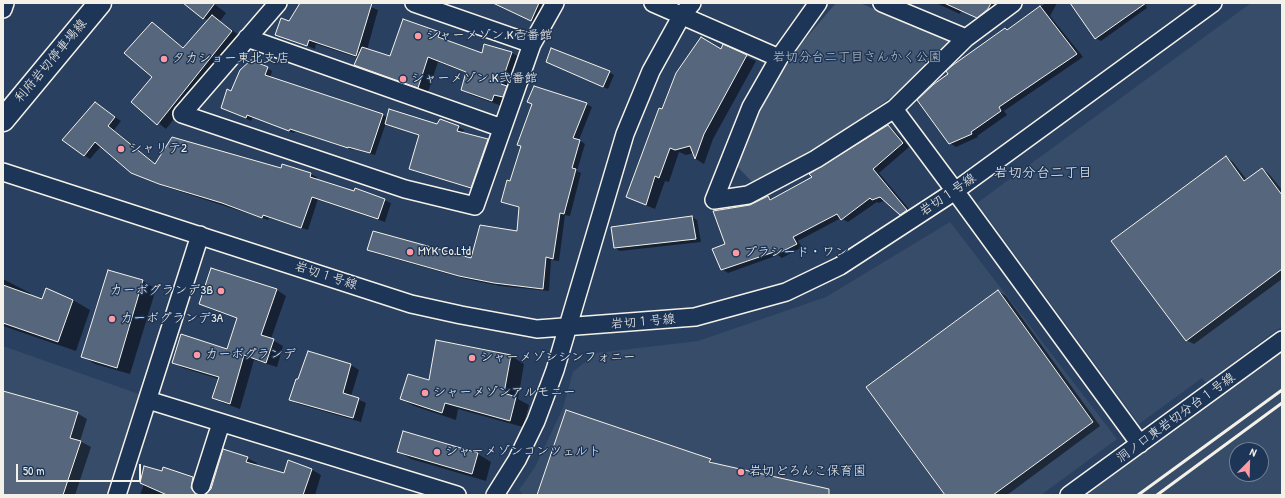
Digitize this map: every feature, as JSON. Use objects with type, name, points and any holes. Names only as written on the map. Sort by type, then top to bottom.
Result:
[{"type":"main road","name":"利府岩切停車場線","points":[[3,120],[100,3]]},
{"type":"street","points":[[3,9],[5,3]]},
{"type":"street","points":[[278,3],[182,114],[405,189],[475,206],[532,44],[555,3]]},
{"type":"street","points":[[414,3],[444,8],[532,44]]},
{"type":"street","points":[[653,3],[687,9],[779,58]]},
{"type":"street","points":[[818,3],[779,58],[751,107],[714,200],[748,195],[816,159],[894,109],[966,38],[1013,3]]},
{"type":"street","points":[[882,3],[966,38]]},
{"type":"street","name":"岩切１号線","points":[[3,172],[411,304],[461,315],[537,329],[695,318],[786,292],[840,266],[955,191],[1213,3]]},
{"type":"street","points":[[495,495],[517,460],[536,421],[568,327],[625,134],[651,72],[687,9]]},
{"type":"street","points":[[247,38],[502,128]]},
{"type":"street","points":[[894,109],[1140,444]]},
{"type":"street","points":[[117,495],[200,235]]},
{"type":"street","name":"洞ノ口東岩切分台１号線","points":[[1069,495],[1282,340]]},
{"type":"street","points":[[148,400],[457,495]]},
{"type":"street","points":[[201,486],[221,423]]},
{"type":"shaded area","points":[[1251,3],[1282,3],[1282,326],[1206,383],[1202,378],[1139,424],[977,203]]},
{"type":"shaded area","points":[[950,222],[1117,439],[1041,495],[523,495],[519,490],[535,467],[563,408],[573,372],[596,353],[698,341],[826,297]]},
{"type":"shaded area","points":[[3,346],[139,394],[106,495],[3,495]]},
{"type":"shaded area","points":[[1282,351],[1282,495],[1085,495],[1145,452]]},
{"type":"green space","name":"岩切分台二丁目さんかく公園","points":[[836,3],[860,3],[948,40],[947,53],[901,90],[837,136],[786,166],[752,182],[734,163],[762,99],[790,57]]},
{"type":"building","points":[[183,3],[215,3],[203,19]]},
{"type":"building","points":[[300,3],[372,3],[356,56],[309,40],[307,46],[275,35],[281,18],[289,21]]},
{"type":"building","points":[[493,3],[539,3],[531,21]]},
{"type":"building","points":[[944,3],[991,3],[988,9],[977,18]]},
{"type":"building","points":[[1070,3],[1146,3],[1095,39]]},
{"type":"building","points":[[1040,6],[1077,54],[999,107],[1001,111],[971,132],[972,134],[949,144],[917,100],[934,84],[948,74],[946,71],[953,65],[1005,28],[1007,30]]},
{"type":"building","points":[[212,15],[232,31],[157,125],[131,102],[152,77],[124,53],[152,22],[183,48]]},
{"type":"building","points":[[403,19],[440,32],[438,37],[482,53],[484,44],[512,52],[501,84],[507,86],[503,97],[494,95],[492,101],[461,90],[466,72],[428,57],[418,88],[354,65],[362,47],[390,56]]},
{"type":"building","points":[[701,37],[721,49],[723,44],[747,55],[704,134],[695,159],[690,146],[675,150],[670,148],[659,178],[655,176],[646,205],[626,197],[659,108],[662,109],[676,73]]},
{"type":"building","points":[[551,48],[610,71],[603,87],[546,62]]},
{"type":"building","points":[[251,60],[268,67],[265,75],[383,114],[370,153],[348,148],[290,129],[289,131],[247,115],[246,118],[221,108],[227,89],[231,91],[240,70]]},
{"type":"building","points":[[534,86],[587,103],[573,138],[580,140],[572,168],[576,169],[564,214],[560,213],[553,259],[546,257],[543,289],[494,283],[459,276],[367,250],[373,231],[471,258],[480,225],[517,231],[519,207],[501,202],[507,180],[510,181],[521,146],[517,145],[532,104],[527,102]]},
{"type":"building","points":[[95,102],[115,117],[108,126],[155,164],[172,137],[281,168],[282,164],[311,173],[310,177],[354,191],[355,188],[385,199],[378,219],[312,197],[301,228],[263,215],[262,218],[222,203],[159,184],[131,173],[95,142],[84,156],[62,140]]},
{"type":"building","points":[[389,109],[437,124],[440,119],[459,126],[457,131],[488,139],[471,188],[409,169],[419,135],[385,124]]},
{"type":"building","points":[[888,125],[903,143],[873,169],[907,210],[900,215],[880,197],[872,200],[870,198],[841,220],[837,214],[793,237],[797,244],[775,255],[774,252],[721,270],[712,249],[725,244],[713,211],[750,205],[768,196],[770,200],[812,177],[809,174]]},
{"type":"building","points":[[1226,156],[1244,181],[1262,168],[1282,195],[1282,269],[1186,341],[1111,241]]},
{"type":"building","points":[[692,216],[696,239],[614,248],[611,227]]},
{"type":"building","points":[[211,268],[277,289],[261,335],[274,339],[266,363],[244,355],[230,404],[212,398],[219,377],[172,363],[181,334],[227,349],[237,318],[199,304]]},
{"type":"building","name":"カーボグランデ3A","points":[[108,270],[143,280],[117,368],[81,357]]},
{"type":"building","points":[[3,285],[42,299],[46,288],[73,300],[58,342],[3,323]]},
{"type":"building","points":[[998,290],[1093,422],[993,495],[945,495],[866,387]]},
{"type":"building","points":[[436,340],[511,355],[504,393],[516,397],[510,421],[445,403],[442,413],[400,399],[408,374],[429,380]]},
{"type":"building","points":[[308,351],[351,364],[343,393],[359,398],[353,418],[289,400]]},
{"type":"building","points":[[3,391],[78,412],[70,438],[81,441],[63,495],[3,495]]},
{"type":"building","points":[[566,410],[711,459],[709,462],[829,489],[829,495],[537,495]]},
{"type":"building","name":"シャーメゾンコンツェルト","points":[[403,431],[478,453],[472,474],[397,452]]},
{"type":"building","points":[[223,449],[248,457],[246,462],[284,473],[288,460],[312,469],[303,495],[205,495],[211,489]]},
{"type":"building","points":[[144,466],[162,471],[163,467],[193,477],[191,488],[197,495],[167,495],[140,483]]},
{"type":"railway","points":[[1138,495],[1282,390]]},
{"type":"railway","points":[[1157,495],[1282,403]]},
{"type":"place","name":"シャーメゾン.K壱番館","points":[[418,36]]},
{"type":"place","name":"タカショー東北支店","points":[[164,59]]},
{"type":"place","name":"シャーメゾン.K弐番館","points":[[403,79]]},
{"type":"place","name":"シャリテ2","points":[[121,149]]},
{"type":"place","name":"MYK Co.Ltd","points":[[410,252]]},
{"type":"place","name":"プラシード・ワン","points":[[736,253]]},
{"type":"place","name":"カーボグランデ3B","points":[[221,291]]},
{"type":"place","name":"カーボグランデ3A","points":[[112,319]]},
{"type":"place","name":"カーボグランデ","points":[[197,355]]},
{"type":"place","name":"シャーメゾンシンフォニー","points":[[472,358]]},
{"type":"place","name":"シャーメゾンアルモニー","points":[[425,393]]},
{"type":"place","name":"シャーメゾンコンツェルト","points":[[437,452]]},
{"type":"place","name":"岩切どろんこ保育園","points":[[741,472]]},
{"type":"district","name":"岩切分台二丁目","points":[[1043,173]]}]
